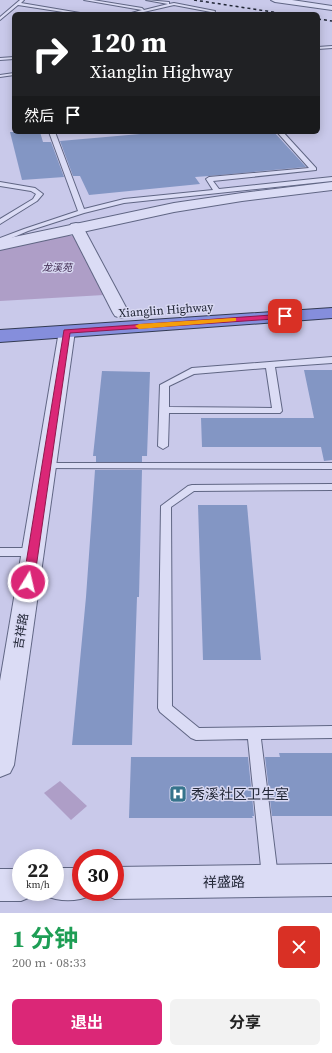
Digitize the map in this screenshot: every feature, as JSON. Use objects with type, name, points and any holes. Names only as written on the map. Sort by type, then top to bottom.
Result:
[{"type":"highway","name":"Xianglin Highway","points":[[0,336],[121,313],[332,299]]},
{"type":"highway","name":"Xianglin Highway","points":[[0,322],[67,324],[332,313]]},
{"type":"street","points":[[275,0],[304,2],[332,8]]},
{"type":"street","points":[[0,245],[76,227],[179,207],[248,196],[332,186]]},
{"type":"street","points":[[76,227],[121,313]]},
{"type":"street","name":"吉祥路","points":[[0,765],[67,324]]},
{"type":"street","name":"祥盛路","points":[[124,884],[332,880]]},
{"type":"street","points":[[0,885],[12,885]]},
{"type":"lane","points":[[0,19],[22,0]]},
{"type":"lane","points":[[86,0],[148,10]]},
{"type":"lane","points":[[148,0],[213,12]]},
{"type":"lane","points":[[18,4],[71,12]]},
{"type":"lane","points":[[139,12],[174,4]]},
{"type":"lane","points":[[5,15],[12,16]]},
{"type":"lane","points":[[320,48],[332,47]]},
{"type":"lane","points":[[0,59],[12,58]]},
{"type":"lane","points":[[0,76],[12,74]]},
{"type":"lane","points":[[53,134],[82,212]]},
{"type":"lane","points":[[217,191],[209,180],[314,169],[282,134]]},
{"type":"lane","points":[[0,240],[82,212],[124,202],[332,179]]},
{"type":"lane","points":[[0,184],[33,188],[40,194],[35,200],[0,222]]},
{"type":"lane","points":[[163,446],[165,385],[192,371],[332,360]]},
{"type":"lane","points":[[164,410],[277,411],[270,364]]},
{"type":"lane","points":[[46,466],[332,466]]},
{"type":"lane","points":[[332,487],[192,488],[166,506],[165,708],[196,734],[332,732]]},
{"type":"lane","points":[[0,552],[33,552]]},
{"type":"lane","points":[[254,733],[270,881]]},
{"type":"green space","name":"龙溪苑","points":[[74,236],[104,295],[0,301],[0,250],[49,238]]},
{"type":"green space","points":[[60,781],[87,806],[71,820],[44,793]]},
{"type":"building","points":[[10,132],[12,132],[12,134],[41,134],[43,142],[51,142],[64,177],[22,180]]},
{"type":"building","points":[[140,134],[276,134],[306,167],[195,177],[200,184],[89,195],[80,176],[73,176],[60,141]]},
{"type":"building","points":[[304,370],[332,370],[332,460],[324,461],[321,447],[202,447],[201,418],[314,418]]},
{"type":"building","points":[[102,371],[150,372],[147,456],[142,456],[142,462],[96,462],[96,456],[93,456]]},
{"type":"building","points":[[95,470],[142,470],[139,597],[137,597],[132,745],[72,745],[86,597]]},
{"type":"building","points":[[198,505],[247,505],[261,660],[203,660]]},
{"type":"building","points":[[279,753],[332,753],[332,816],[272,816],[265,757],[280,757]]},
{"type":"building","points":[[131,757],[248,757],[254,816],[252,816],[253,818],[129,818]]},
{"type":"railway","points":[[194,0],[273,12]]},
{"type":"railway","points":[[320,19],[332,21]]},
{"type":"slow traffic","points":[[139,326],[233,320]]},
{"type":"place","name":"秀溪社区卫生室","points":[[178,794]]},
{"type":"route","points":[[28,582],[67,331],[285,316]]}]
